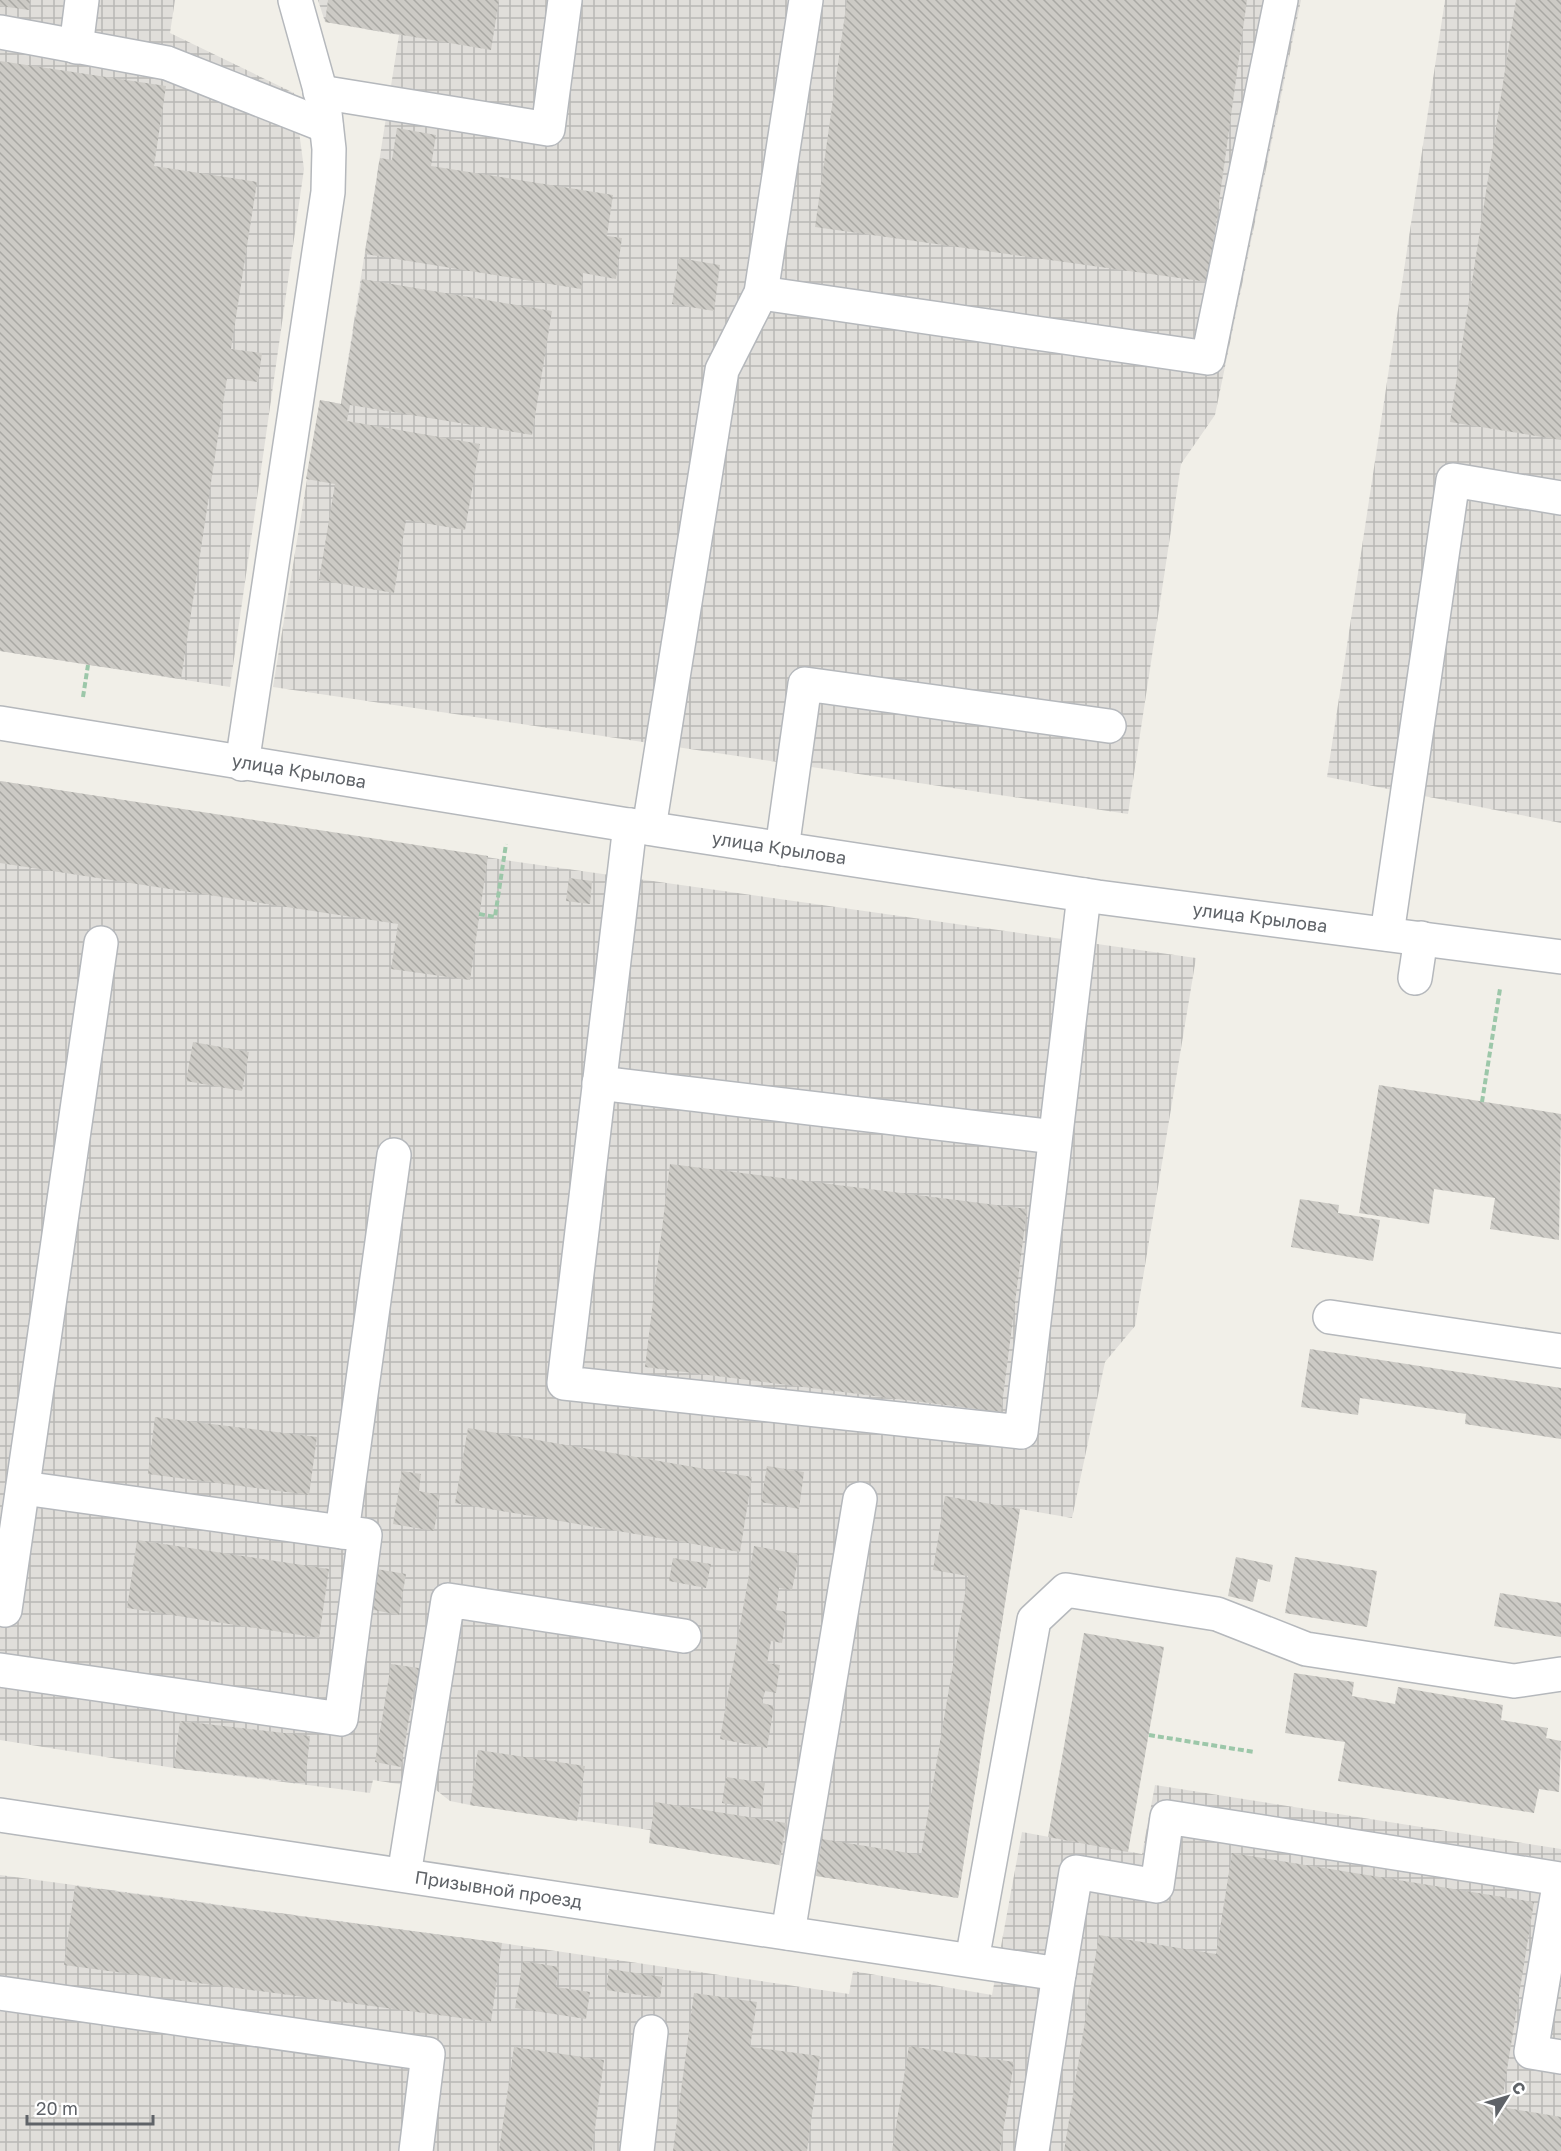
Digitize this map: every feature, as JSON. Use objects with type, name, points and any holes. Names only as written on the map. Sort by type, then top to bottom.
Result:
[{"type":"street","points":[[76,47],[82,0]]},
{"type":"street","points":[[242,764],[328,192],[329,149],[326,126],[320,92],[295,0]]},
{"type":"street","points":[[320,92],[548,129],[566,0]]},
{"type":"street","points":[[806,0],[761,293],[722,370],[640,827],[599,1083],[564,1383],[1021,1432],[1084,895]]},
{"type":"street","points":[[761,293],[1208,358],[1281,0]]},
{"type":"street","points":[[0,32],[167,63],[326,126]]},
{"type":"street","points":[[1387,934],[1453,480],[1561,498]]},
{"type":"street","points":[[782,849],[805,684],[1109,726]]},
{"type":"street","name":"улица Крылова","points":[[0,723],[242,764],[1084,895],[1561,957]]},
{"type":"street","points":[[1414,978],[1421,938]]},
{"type":"street","points":[[0,1610],[5,1610],[101,942]]},
{"type":"street","points":[[599,1083],[1055,1137]]},
{"type":"street","points":[[342,1532],[394,1155]]},
{"type":"street","points":[[1330,1317],[1561,1351]]},
{"type":"street","points":[[0,1670],[341,1719],[365,1535],[23,1488]]},
{"type":"street","points":[[788,1933],[860,1499]]},
{"type":"street","points":[[985,1962],[1034,1620],[1066,1590],[1217,1614],[1306,1649],[1514,1681],[1561,1674]]},
{"type":"street","points":[[404,1875],[448,1600],[684,1636]]},
{"type":"street","name":"Призывной проезд","points":[[0,1815],[1059,1974]]},
{"type":"street","points":[[1032,2151],[1076,1872],[1157,1886],[1167,1817],[1560,1879],[1531,2052],[1561,2056]]},
{"type":"street","points":[[0,1994],[428,2054],[416,2151]]},
{"type":"street","points":[[637,2151],[651,2032]]},
{"type":"path","points":[[82,700],[88,665]]},
{"type":"path","points":[[479,914],[495,916],[506,843]]},
{"type":"path","points":[[1482,1102],[1506,949]]},
{"type":"path","points":[[1149,1735],[1254,1752]]},
{"type":"shaded area","points":[[0,0],[175,0],[170,33],[294,93],[304,169],[230,687],[0,651]]},
{"type":"shaded area","points":[[318,0],[1301,0],[1215,415],[1181,464],[1128,814],[273,687],[320,400],[341,404],[399,35],[325,22]]},
{"type":"shaded area","points":[[1445,0],[1561,0],[1561,823],[1327,777]]},
{"type":"shaded area","points":[[0,781],[518,862],[1196,958],[1135,1326],[1105,1362],[1072,1518],[1020,1509],[958,1898],[816,1876],[779,1865],[649,1843],[650,1830],[470,1805],[450,1801],[436,1790],[373,1780],[370,1793],[174,1768],[0,1740]]},
{"type":"shaded area","points":[[1155,1785],[1561,1849],[1561,2151],[0,2151],[0,1875],[502,1943],[849,1994],[853,1971],[992,1995],[1022,1832],[1142,1854]]},
{"type":"building","points":[[0,0],[30,0],[29,10],[0,6]]},
{"type":"building","points":[[328,0],[499,0],[491,50],[325,22]]},
{"type":"building","points":[[847,0],[1247,0],[1208,282],[815,227]]},
{"type":"building","points":[[1516,0],[1561,0],[1561,440],[1450,422]]},
{"type":"building","points":[[0,61],[166,86],[154,166],[257,182],[231,349],[262,353],[258,382],[227,378],[181,679],[0,651]]},
{"type":"building","points":[[397,128],[436,135],[431,166],[613,195],[607,236],[622,238],[616,279],[583,273],[581,289],[365,254],[380,158],[392,160]]},
{"type":"building","points":[[679,258],[720,265],[714,311],[672,304]]},
{"type":"building","points":[[362,279],[552,311],[532,435],[350,405],[347,421],[480,444],[465,530],[406,520],[394,593],[319,580],[335,484],[306,479],[320,400],[341,404]]},
{"type":"building","points":[[0,781],[488,856],[470,980],[391,969],[398,924],[0,863]]},
{"type":"building","points":[[569,878],[592,881],[590,904],[566,901]]},
{"type":"building","points":[[193,1042],[249,1052],[242,1091],[186,1081]]},
{"type":"building","points":[[1379,1085],[1561,1114],[1559,1240],[1490,1229],[1495,1198],[1434,1189],[1429,1224],[1359,1213]]},
{"type":"building","points":[[670,1164],[1027,1209],[1001,1412],[645,1367]]},
{"type":"building","points":[[1300,1199],[1339,1205],[1338,1213],[1380,1220],[1373,1261],[1291,1247]]},
{"type":"building","points":[[1310,1349],[1561,1388],[1561,1439],[1465,1424],[1466,1414],[1360,1398],[1358,1415],[1301,1407]]},
{"type":"building","points":[[155,1417],[317,1437],[309,1495],[148,1474]]},
{"type":"building","points":[[468,1428],[752,1477],[740,1552],[455,1503]]},
{"type":"building","points":[[767,1466],[804,1472],[799,1509],[761,1502]]},
{"type":"building","points":[[402,1471],[421,1474],[419,1491],[440,1495],[434,1531],[393,1524]]},
{"type":"building","points":[[945,1496],[1020,1509],[958,1898],[816,1876],[822,1839],[921,1855],[968,1576],[933,1570]]},
{"type":"building","points":[[137,1540],[329,1569],[319,1638],[127,1608]]},
{"type":"building","points":[[754,1546],[799,1554],[792,1590],[779,1588],[776,1610],[787,1612],[782,1643],[771,1641],[767,1663],[780,1665],[776,1693],[765,1691],[762,1703],[774,1706],[767,1748],[720,1739]]},
{"type":"building","points":[[1236,1557],[1273,1565],[1270,1582],[1258,1579],[1253,1602],[1228,1596]]},
{"type":"building","points":[[1295,1557],[1377,1571],[1367,1627],[1285,1613]]},
{"type":"building","points":[[673,1558],[711,1564],[706,1588],[669,1581]]},
{"type":"building","points":[[376,1569],[406,1574],[399,1615],[369,1609]]},
{"type":"building","points":[[1500,1593],[1561,1603],[1561,1637],[1494,1626]]},
{"type":"building","points":[[1084,1633],[1164,1647],[1128,1852],[1048,1837]]},
{"type":"building","points":[[391,1664],[425,1669],[422,1690],[414,1688],[401,1767],[375,1762]]},
{"type":"building","points":[[1294,1673],[1354,1682],[1352,1696],[1395,1704],[1398,1687],[1503,1705],[1501,1720],[1548,1728],[1546,1738],[1561,1741],[1559,1792],[1539,1789],[1534,1813],[1338,1781],[1345,1742],[1285,1733]]},
{"type":"building","points":[[180,1721],[310,1736],[305,1783],[174,1768]]},
{"type":"building","points":[[478,1750],[585,1766],[577,1821],[470,1805]]},
{"type":"building","points":[[726,1777],[765,1783],[761,1809],[722,1803]]},
{"type":"building","points":[[655,1802],[786,1823],[779,1865],[649,1843]]},
{"type":"building","points":[[1232,1853],[1534,1902],[1501,2107],[1561,2117],[1561,2151],[1064,2151],[1099,1935],[1216,1954]]},
{"type":"building","points":[[75,1886],[502,1943],[491,2022],[64,1965]]},
{"type":"building","points":[[523,1961],[559,1967],[556,1987],[590,1992],[586,2019],[515,2008]]},
{"type":"building","points":[[609,1969],[663,1977],[660,1998],[606,1990]]},
{"type":"building","points":[[694,1993],[757,2002],[750,2047],[820,2056],[807,2151],[673,2151]]},
{"type":"building","points":[[909,2046],[1014,2062],[1000,2151],[892,2151]]},
{"type":"building","points":[[514,2047],[604,2060],[592,2151],[499,2151]]}]
